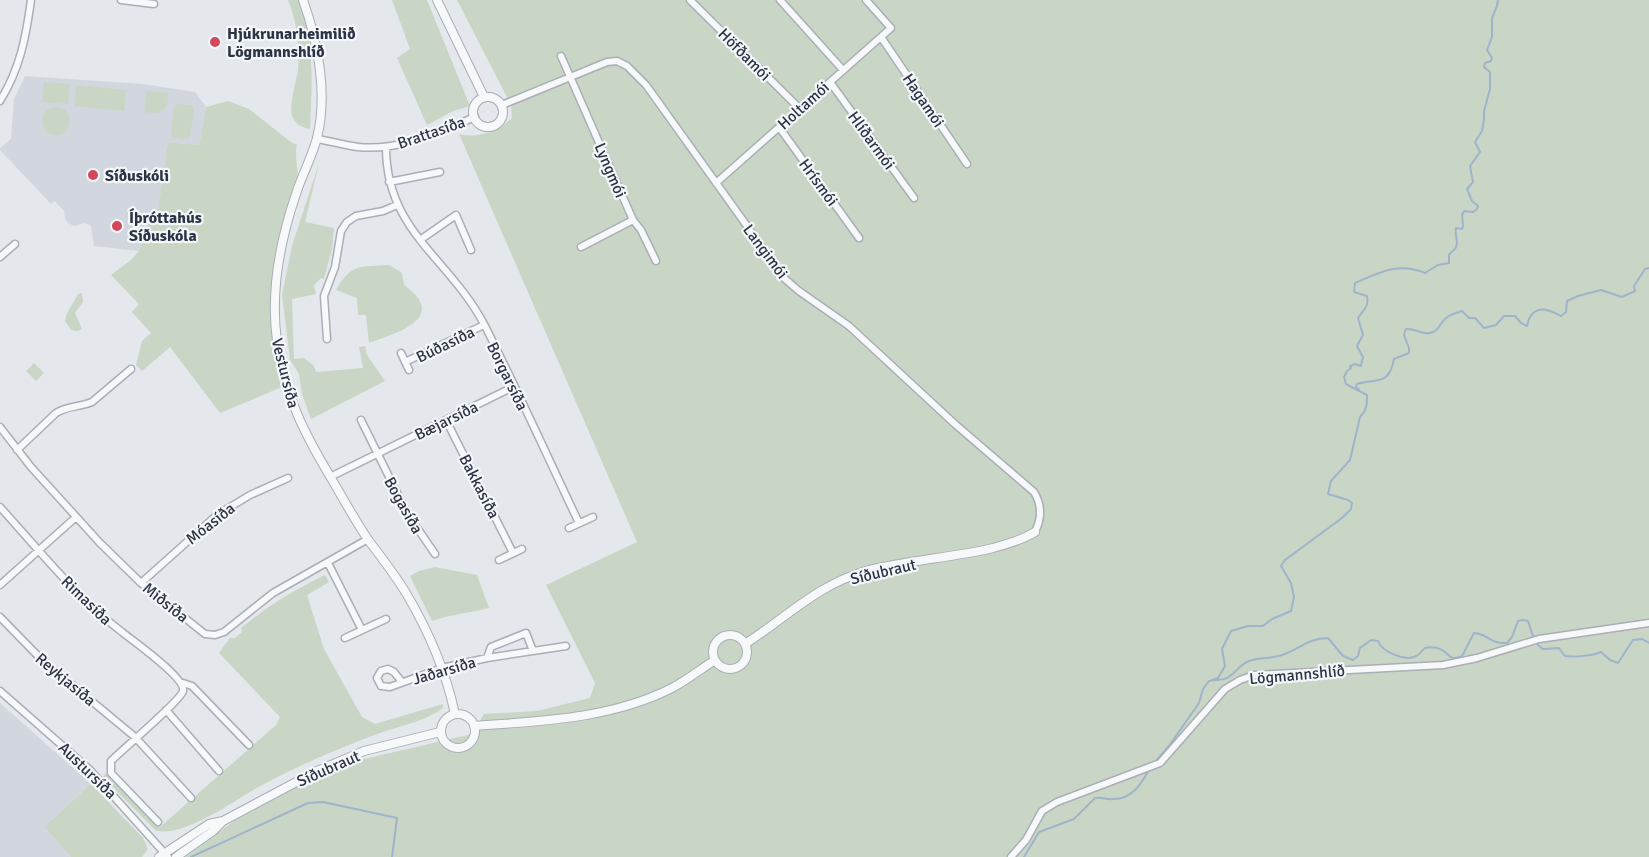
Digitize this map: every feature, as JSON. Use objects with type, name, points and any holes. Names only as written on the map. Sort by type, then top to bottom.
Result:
[{"type":"street","points":[[0,100],[21,59],[31,0]]},
{"type":"street","points":[[121,0],[154,4]]},
{"type":"street","name":"Vestursíða","points":[[303,0],[314,30],[321,90],[317,139],[286,226],[277,275],[274,308],[279,354],[291,400],[304,433],[368,539],[406,592],[442,668],[454,714]]},
{"type":"street","points":[[437,0],[484,97]]},
{"type":"street","name":"Höfðamói","points":[[690,0],[800,109]]},
{"type":"street","points":[[780,0],[843,70]]},
{"type":"street","name":"Holtamói","points":[[716,183],[891,28],[866,0]]},
{"type":"street","name":"Hagamói","points":[[881,36],[967,164]]},
{"type":"street","name":"Lyngmói","points":[[561,56],[633,220],[641,230],[656,261]]},
{"type":"street","name":"Langimói","points":[[501,105],[607,62],[617,61],[627,66],[646,85],[785,279],[849,326],[956,425],[1028,485],[1040,506],[1040,520],[1035,532]]},
{"type":"street","name":"Hlíðarmói","points":[[830,82],[914,198]]},
{"type":"street","points":[[484,97],[494,98],[501,105],[502,118],[495,125],[482,125],[475,117],[476,103],[484,97]]},
{"type":"street","name":"Brattasíða","points":[[317,139],[358,147],[386,147],[411,142],[475,117]]},
{"type":"street","name":"Hrísmói","points":[[779,127],[859,238]]},
{"type":"street","name":"Borgarsíða","points":[[386,147],[389,182],[397,205],[420,240],[461,288],[484,325],[579,523]]},
{"type":"street","points":[[389,182],[440,172]]},
{"type":"street","points":[[327,339],[324,294],[335,267],[341,231],[347,222],[356,216],[383,211],[397,205]]},
{"type":"street","points":[[453,207],[471,250]]},
{"type":"street","points":[[420,240],[456,214]]},
{"type":"street","points":[[581,247],[633,220]]},
{"type":"street","points":[[0,257],[15,244]]},
{"type":"street","name":"Búðasíða","points":[[405,362],[484,325]]},
{"type":"street","name":"Búðasíða","points":[[401,354],[409,370]]},
{"type":"street","points":[[17,450],[56,413],[62,409],[92,402],[131,369]]},
{"type":"street","name":"Bæjarsíða","points":[[330,477],[513,387]]},
{"type":"street","points":[[361,420],[378,454]]},
{"type":"street","name":"Bakkasíða","points":[[446,420],[513,553]]},
{"type":"street","name":"Miðsíða","points":[[0,427],[17,450],[76,517],[141,583],[205,634],[215,635],[224,632],[273,593],[368,539]]},
{"type":"street","name":"Bogasíða","points":[[378,454],[407,513],[435,554]]},
{"type":"street","name":"Móasíða","points":[[141,583],[217,515],[250,495],[288,477]]},
{"type":"street","name":"Rimasíða","points":[[0,507],[38,550],[112,624],[183,683],[192,686],[249,745]]},
{"type":"street","points":[[0,585],[76,517]]},
{"type":"street","points":[[569,528],[593,517]]},
{"type":"street","name":"Síðubraut","points":[[745,644],[814,593],[833,583],[876,569],[994,548],[1026,538],[1035,532]]},
{"type":"street","points":[[499,560],[522,549]]},
{"type":"street","points":[[328,563],[362,630]]},
{"type":"street","name":"Reykjasíða","points":[[0,617],[42,660],[135,737]]},
{"type":"street","points":[[345,638],[386,619]]},
{"type":"street","name":"Lögmannshlíð","points":[[1011,857],[1026,840],[1042,812],[1057,802],[1160,763],[1225,689],[1240,680],[1254,675],[1305,671],[1443,665],[1477,658],[1539,639],[1649,623]]},
{"type":"street","name":"Jaðarsíða","points":[[487,658],[491,647],[526,633],[533,651]]},
{"type":"street","points":[[735,635],[745,644],[746,659],[738,668],[720,667],[715,660],[713,647],[723,636],[735,635]]},
{"type":"street","name":"Jaðarsíða","points":[[402,682],[442,668],[487,658],[566,646]]},
{"type":"street","points":[[474,726],[523,723],[604,713],[672,687],[715,660]]},
{"type":"street","points":[[158,822],[111,772],[111,761],[182,694],[183,683]]},
{"type":"street","name":"Austursíða","points":[[0,691],[90,770],[164,855]]},
{"type":"street","points":[[166,710],[219,771]]},
{"type":"street","points":[[454,714],[466,716],[474,726],[472,742],[468,746],[458,749],[447,746],[441,737],[440,732],[445,720],[454,714]]},
{"type":"street","name":"Síðubraut","points":[[164,855],[209,824],[223,821],[317,771],[364,751],[440,732]]},
{"type":"street","points":[[135,737],[191,798]]},
{"type":"street","name":"Síðubraut","points":[[177,857],[223,821]]},
{"type":"shaded area","name":"Síðuskóli","points":[[25,76],[143,84],[195,92],[206,107],[199,145],[168,142],[156,224],[148,223],[139,251],[94,246],[91,226],[85,223],[74,226],[68,223],[64,211],[55,201],[51,204],[0,150],[11,139],[14,99]]},
{"type":"shaded area","points":[[0,703],[91,784],[44,827],[71,857],[0,857]]},
{"type":"green space","points":[[288,0],[299,0],[308,31],[311,64],[310,129],[297,124],[292,116],[291,106],[299,52],[296,25]]},
{"type":"green space","points":[[392,0],[427,0],[470,106],[453,111],[427,125],[397,58],[410,49]]},
{"type":"green space","points":[[457,0],[1649,0],[1649,857],[185,857],[239,817],[296,787],[351,762],[472,734],[484,714],[537,711],[590,698],[595,683],[546,585],[637,542],[459,134],[487,133],[512,118],[511,105]]},
{"type":"green space","points":[[44,82],[70,84],[68,104],[42,102]]},
{"type":"green space","points":[[76,85],[126,90],[124,111],[74,106]]},
{"type":"green space","points":[[147,91],[169,93],[167,105],[163,111],[144,112]]},
{"type":"green space","points":[[228,101],[249,109],[297,145],[297,177],[273,273],[271,299],[275,349],[282,387],[220,413],[170,347],[142,371],[136,365],[142,341],[151,333],[132,312],[139,304],[111,275],[139,251],[148,223],[156,223],[168,142],[199,145],[206,107]]},
{"type":"green space","points":[[177,104],[191,105],[194,108],[190,137],[187,139],[173,138],[171,135],[174,106]]},
{"type":"green space","points":[[56,107],[66,111],[70,121],[66,131],[56,135],[46,131],[42,121],[46,111]]},
{"type":"green space","points":[[319,163],[305,222],[334,228],[332,249],[324,279],[321,278],[314,285],[316,294],[292,299],[294,359],[304,358],[314,366],[316,372],[363,368],[359,347],[365,346],[367,355],[385,381],[311,419],[302,394],[299,374],[290,360],[282,295],[292,246]]},
{"type":"green space","points":[[389,265],[402,273],[404,285],[417,297],[422,307],[420,315],[414,323],[404,329],[369,343],[366,315],[358,315],[357,298],[336,290],[347,275],[357,268]]},
{"type":"green space","points":[[82,293],[83,302],[75,313],[82,329],[71,330],[65,321],[68,310],[78,294]]},
{"type":"green space","points":[[34,363],[44,373],[36,381],[26,371]]},
{"type":"green space","points":[[435,567],[477,575],[489,608],[432,621],[410,576]]},
{"type":"green space","points":[[325,575],[329,582],[307,595],[324,649],[362,717],[375,724],[443,704],[443,708],[421,720],[366,738],[308,763],[266,783],[196,823],[180,829],[155,830],[103,777],[106,773],[160,827],[276,725],[280,717],[219,653],[230,638],[235,638],[242,632],[241,628],[261,612]]},
{"type":"green space","points":[[91,784],[143,838],[148,849],[142,857],[71,857],[44,827]]},
{"type":"waterway","points":[[1212,680],[1218,678],[1225,666],[1222,649],[1231,631],[1248,626],[1263,626],[1272,619],[1291,611],[1294,597],[1291,583],[1281,566],[1285,560],[1351,509],[1352,503],[1348,500],[1328,494],[1331,481],[1350,460],[1360,417],[1367,404],[1367,395],[1346,384],[1344,377],[1351,368],[1350,366],[1355,364],[1361,366],[1363,357],[1357,346],[1363,335],[1358,318],[1366,308],[1367,296],[1354,292],[1355,283],[1398,268],[1425,273],[1438,265],[1449,263],[1449,255],[1457,244],[1456,228],[1462,229],[1463,226],[1464,211],[1473,212],[1477,209],[1478,206],[1472,201],[1467,189],[1473,182],[1470,166],[1480,152],[1475,142],[1482,131],[1490,89],[1490,72],[1484,67],[1485,63],[1491,61],[1492,58],[1487,50],[1492,37],[1492,18],[1498,0]]},
{"type":"waterway","points":[[1359,389],[1356,387],[1357,384],[1385,377],[1392,368],[1394,359],[1409,353],[1404,335],[1406,329],[1424,333],[1433,332],[1452,314],[1462,311],[1469,318],[1475,318],[1484,328],[1496,325],[1504,316],[1515,316],[1527,326],[1530,317],[1537,311],[1545,310],[1561,316],[1566,312],[1567,301],[1578,296],[1601,290],[1622,297],[1635,291],[1634,286],[1645,269],[1649,268]]},
{"type":"waterway","points":[[1155,762],[1199,703],[1203,689],[1209,681],[1227,678],[1249,661],[1280,656],[1321,638],[1328,638],[1343,656],[1353,660],[1358,656],[1360,648],[1371,640],[1378,641],[1384,649],[1402,657],[1413,657],[1425,648],[1431,647],[1438,648],[1451,657],[1457,658],[1462,656],[1474,633],[1496,642],[1507,643],[1518,621],[1522,620],[1528,621],[1533,636]]},
{"type":"waterway","points":[[1538,645],[1543,649],[1559,648],[1565,656],[1583,656],[1601,652],[1610,660],[1618,663],[1633,640],[1642,639],[1649,643]]},
{"type":"waterway","points":[[1024,857],[1039,832],[1074,819],[1095,798],[1111,799],[1131,794],[1149,770]]},
{"type":"waterway","points":[[191,857],[308,803],[323,802],[397,818],[392,857]]},
{"type":"place","name":"Hjúkrunarheimilið Lögmannshlíð","points":[[215,42]]},
{"type":"place","name":"Síðuskóli","points":[[93,175]]},
{"type":"place","name":"Íþróttahús Síðuskóla","points":[[117,226]]}]
